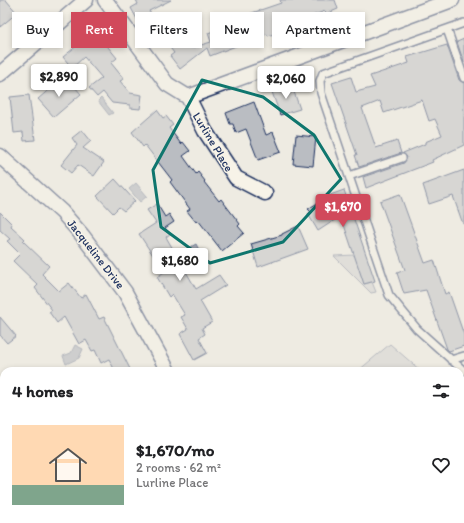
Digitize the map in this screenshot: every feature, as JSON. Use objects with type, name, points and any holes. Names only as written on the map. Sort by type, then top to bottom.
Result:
[{"type":"street","points":[[0,74],[86,0]]},
{"type":"street","points":[[105,0],[167,84],[188,97],[452,0]]},
{"type":"street","name":"Lurline Place","points":[[188,97],[204,132],[236,178],[265,193]]},
{"type":"street","name":"Jacqueline Drive","points":[[0,156],[62,212],[82,235],[125,292],[166,367]]},
{"type":"lane","points":[[459,367],[417,329],[389,295],[321,93],[320,81],[323,73],[464,23]]},
{"type":"lane","points":[[447,29],[464,78]]},
{"type":"lane","points":[[349,176],[402,158]]},
{"type":"lane","points":[[451,360],[464,356]]},
{"type":"highlighted area","points":[[202,80],[263,97],[314,135],[341,179],[283,242],[210,263],[161,227],[153,170]]},
{"type":"shaded area","points":[[101,98],[113,113],[109,115],[98,101]]},
{"type":"shaded area","points":[[136,183],[147,196],[140,202],[129,189]]},
{"type":"shaded area","points":[[196,244],[200,252],[186,260],[183,257],[182,252]]},
{"type":"shaded area","points":[[355,255],[364,284],[372,282],[376,292],[371,293],[334,256]]},
{"type":"shaded area","points":[[390,344],[416,367],[363,367]]},
{"type":"shaded area","points":[[75,345],[83,349],[79,358],[66,364],[63,356],[71,353]]},
{"type":"building","points":[[0,0],[6,0],[16,12],[12,12],[12,17],[0,27]]},
{"type":"building","points":[[136,0],[171,0],[149,11],[150,12],[135,12],[135,15],[131,8],[138,4]]},
{"type":"building","points":[[280,0],[335,0],[338,9],[331,12],[272,12],[272,35],[264,35],[264,12],[255,12],[281,3]]},
{"type":"building","points":[[464,39],[464,63],[457,42]]},
{"type":"building","points":[[210,42],[210,48],[231,48],[210,56],[207,48],[180,69],[170,56],[174,53],[170,48],[202,48],[202,45]]},
{"type":"building","points":[[447,45],[459,80],[464,83],[464,145],[432,160],[433,162],[366,188],[363,177],[404,163],[407,157],[403,153],[442,135],[435,119],[429,121],[422,100],[384,113],[380,101],[362,108],[376,148],[397,141],[401,153],[359,167],[355,155],[357,155],[332,83],[351,77],[356,92],[375,87],[370,76],[409,63],[407,57]]},
{"type":"building","points":[[74,48],[109,48],[117,58],[111,63],[124,79],[120,81],[130,93],[142,95],[140,109],[130,108],[130,105],[112,103],[103,92],[97,97],[89,88],[102,78],[84,57],[72,68],[63,57]]},
{"type":"building","points":[[68,79],[81,94],[54,117],[38,99],[53,86],[55,89]]},
{"type":"building","points":[[292,86],[300,109],[280,115],[272,92]]},
{"type":"building","points":[[29,95],[35,140],[24,141],[23,132],[14,133],[10,97]]},
{"type":"building","points":[[254,102],[266,135],[273,132],[281,152],[258,160],[246,129],[236,133],[233,124],[230,124],[226,113]]},
{"type":"building","points":[[157,110],[163,118],[166,116],[173,125],[169,128],[181,144],[183,142],[190,151],[183,156],[196,174],[198,172],[219,201],[221,199],[240,224],[238,226],[244,233],[222,251],[198,220],[196,222],[187,211],[190,209],[170,182],[172,180],[145,145],[143,147],[132,132]]},
{"type":"building","points":[[82,130],[91,141],[83,148],[104,162],[94,176],[78,165],[71,173],[61,165],[77,145],[72,138]]},
{"type":"building","points":[[296,135],[316,137],[313,166],[293,164]]},
{"type":"building","points":[[464,170],[463,224],[453,196],[429,204],[423,185]]},
{"type":"building","points":[[115,179],[135,201],[124,211],[119,207],[113,213],[97,196]]},
{"type":"building","points":[[344,190],[375,281],[364,284],[341,216],[318,231],[308,214],[311,212],[308,209],[330,195]]},
{"type":"building","points":[[400,194],[425,263],[434,260],[445,294],[449,292],[464,335],[464,346],[449,351],[447,349],[426,290],[404,294],[397,273],[405,270],[380,201]]},
{"type":"building","points":[[157,204],[165,217],[169,214],[174,222],[165,228],[170,234],[166,237],[196,289],[219,275],[226,285],[200,301],[212,322],[202,328],[205,334],[199,338],[207,353],[194,360],[180,334],[188,329],[181,317],[185,315],[172,294],[169,297],[157,277],[164,272],[139,234],[156,223],[147,210]]},
{"type":"building","points":[[0,212],[12,224],[11,226],[25,239],[23,241],[49,266],[42,274],[59,291],[69,283],[81,298],[86,294],[99,319],[104,317],[129,367],[113,367],[109,359],[101,363],[95,350],[92,351],[86,340],[79,344],[64,317],[57,323],[49,312],[52,310],[35,288],[38,285],[13,261],[20,254],[7,241],[10,239],[0,230]]},
{"type":"building","points":[[298,226],[308,249],[258,267],[251,244],[282,235]]},
{"type":"building","points":[[0,317],[16,336],[7,343],[0,335]]}]
